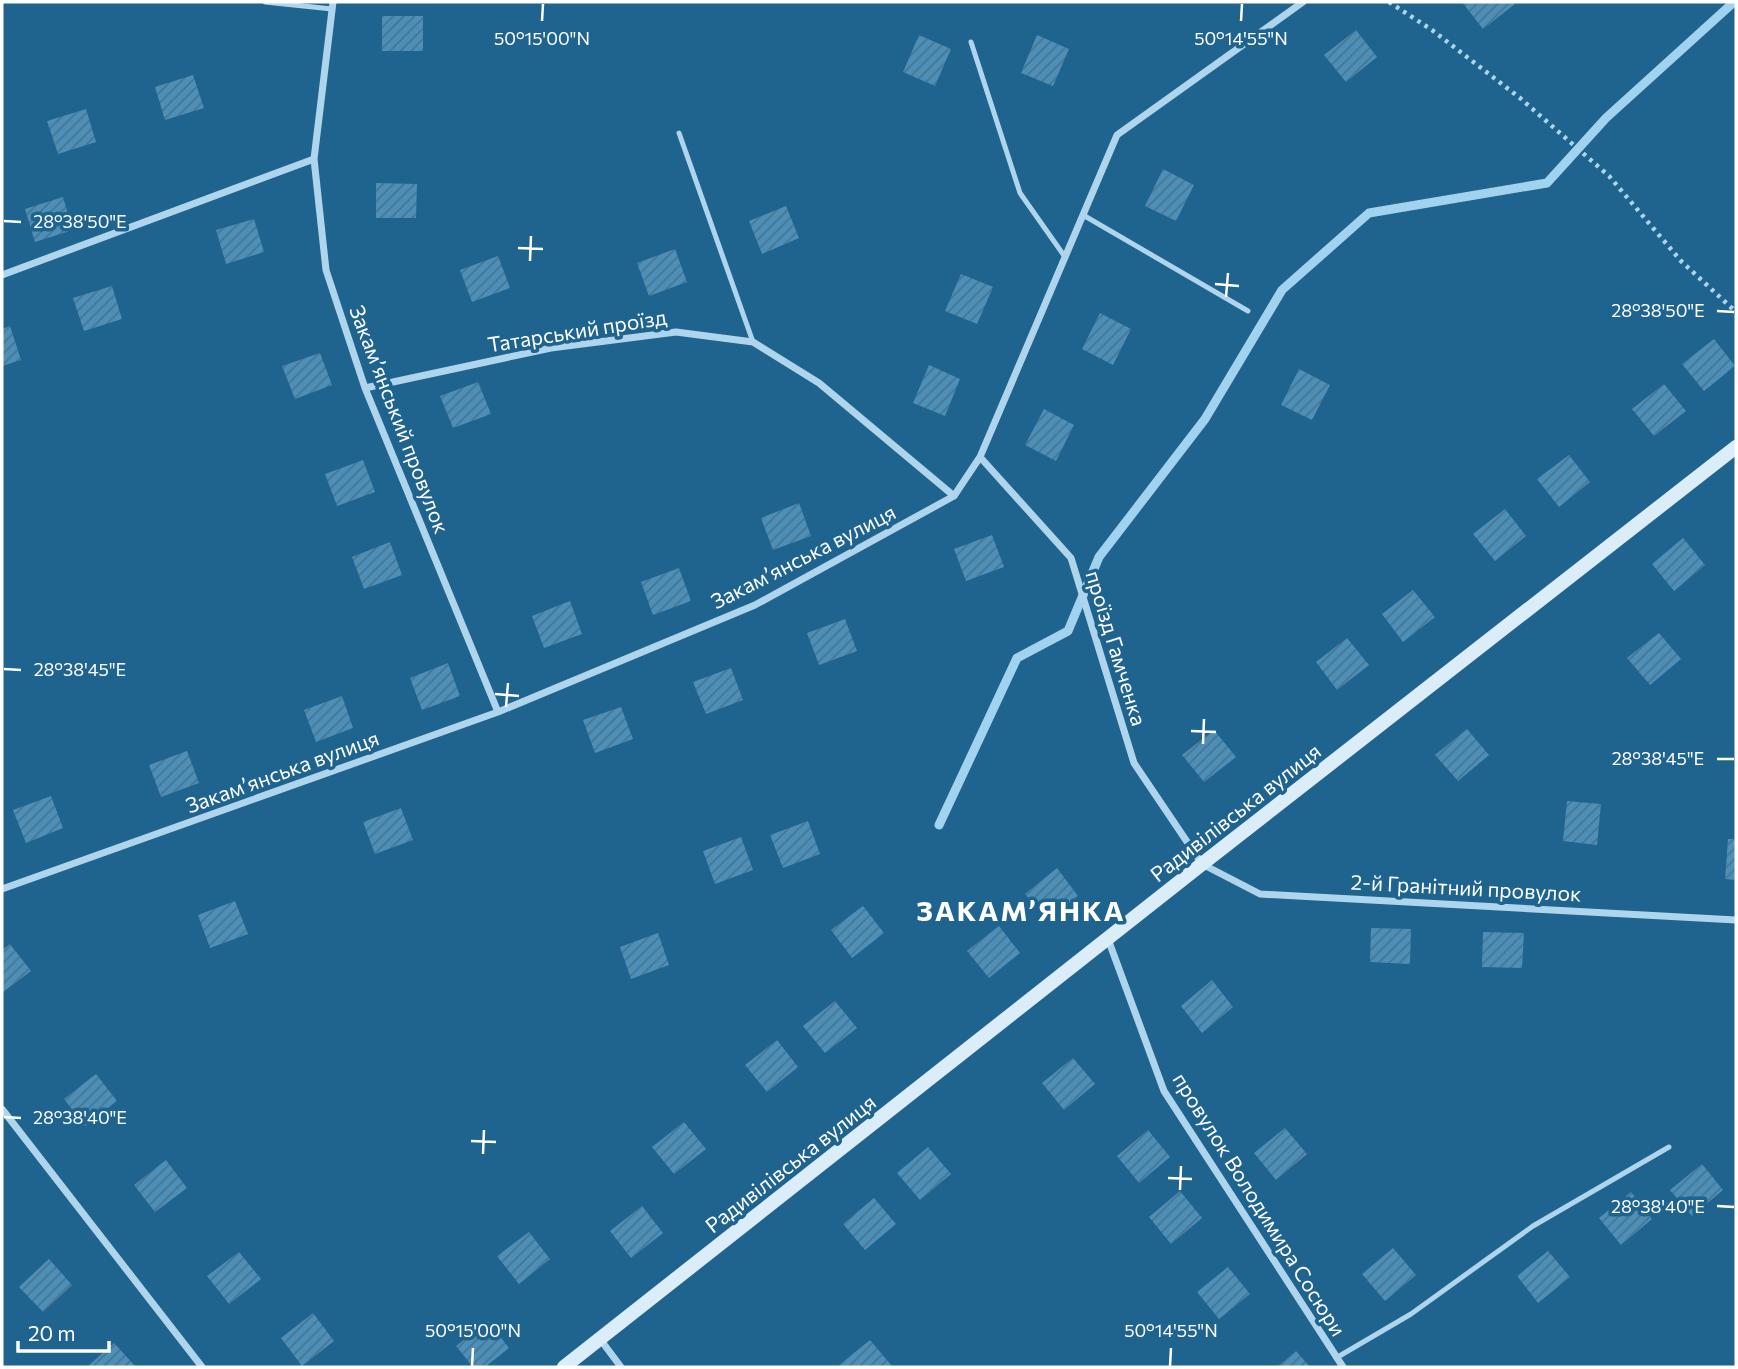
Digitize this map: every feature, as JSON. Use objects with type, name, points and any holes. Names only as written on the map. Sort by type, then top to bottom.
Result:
[{"type":"street","name":"Закамʼянська вулиця","points":[[2,889],[498,712],[755,605],[954,496],[980,457],[1117,135],[1303,2]]},
{"type":"street","name":"Закамʼянський провулок","points":[[332,5],[314,159],[326,270],[365,387],[498,712]]},
{"type":"street","points":[[2,275],[314,159]]},
{"type":"street","name":"Татарський проїзд","points":[[365,387],[551,348],[676,332],[753,342],[819,383],[954,496]]},
{"type":"street","name":"Радивілівська вулиця","points":[[564,1367],[1202,863],[1736,447]]},
{"type":"street","name":"проїзд Гамченка","points":[[980,457],[1071,558],[1134,763],[1202,863]]},
{"type":"street","name":"2-й Гранітний провулок","points":[[1202,863],[1259,894],[1736,920]]},
{"type":"street","name":"провулок Володимира Сосюри","points":[[1108,939],[1164,1091],[1343,1367]]},
{"type":"street","points":[[2,1108],[5,1120],[202,1367]]},
{"type":"street","points":[[600,1339],[621,1367]]},
{"type":"lane","points":[[265,2],[332,5]]},
{"type":"lane","points":[[971,42],[1020,193],[1065,257]]},
{"type":"lane","points":[[679,133],[753,342]]},
{"type":"lane","points":[[1083,215],[1248,311]]},
{"type":"lane","points":[[1336,1358],[1411,1314],[1533,1226],[1669,1147]]},
{"type":"path","points":[[1390,2],[1432,30],[1520,98],[1609,176],[1681,261],[1736,312]]},
{"type":"building","points":[[1462,2],[1513,2],[1515,4],[1483,29]]},
{"type":"building","points":[[382,16],[423,16],[423,51],[382,51]]},
{"type":"building","points":[[1356,30],[1377,57],[1346,82],[1324,55]]},
{"type":"building","points":[[919,35],[951,49],[935,86],[903,72]]},
{"type":"building","points":[[1037,35],[1069,49],[1053,86],[1021,73]]},
{"type":"building","points":[[193,75],[204,108],[165,120],[155,87]]},
{"type":"building","points":[[86,109],[96,142],[58,154],[47,121]]},
{"type":"building","points":[[1163,169],[1194,185],[1176,221],[1145,206]]},
{"type":"building","points":[[376,183],[417,184],[416,218],[376,218]]},
{"type":"building","points":[[63,197],[73,230],[35,242],[25,209]]},
{"type":"building","points":[[786,206],[799,238],[762,254],[749,221]]},
{"type":"building","points":[[254,219],[264,252],[226,264],[216,230]]},
{"type":"building","points":[[675,249],[687,282],[649,296],[637,263]]},
{"type":"building","points":[[498,256],[510,288],[472,302],[460,270]]},
{"type":"building","points":[[961,274],[993,287],[977,324],[945,311]]},
{"type":"building","points":[[112,286],[122,319],[84,331],[73,298]]},
{"type":"building","points":[[1100,313],[1131,329],[1113,365],[1082,349]]},
{"type":"building","points":[[10,326],[21,360],[2,366],[2,329]]},
{"type":"building","points":[[1714,339],[1735,366],[1704,391],[1682,364]]},
{"type":"building","points":[[320,353],[332,385],[295,399],[282,366]]},
{"type":"building","points":[[929,365],[960,379],[945,416],[913,403]]},
{"type":"building","points":[[1299,369],[1330,385],[1312,420],[1281,405]]},
{"type":"building","points":[[478,382],[491,414],[453,428],[440,396]]},
{"type":"building","points":[[1664,384],[1686,411],[1654,436],[1632,409]]},
{"type":"building","points":[[1044,409],[1074,425],[1056,461],[1025,445]]},
{"type":"building","points":[[1569,455],[1590,482],[1559,507],[1537,479]]},
{"type":"building","points":[[363,460],[375,492],[337,506],[325,474]]},
{"type":"building","points":[[799,503],[811,536],[773,550],[761,518]]},
{"type":"building","points":[[1505,509],[1526,536],[1495,561],[1473,534]]},
{"type":"building","points":[[992,535],[1004,567],[966,581],[954,549]]},
{"type":"building","points":[[1683,538],[1705,565],[1674,591],[1652,564]]},
{"type":"building","points":[[390,542],[402,575],[364,589],[352,557]]},
{"type":"building","points":[[679,568],[691,601],[653,615],[641,582]]},
{"type":"building","points":[[1413,590],[1435,617],[1403,642],[1382,614]]},
{"type":"building","points":[[570,601],[582,634],[544,648],[532,616]]},
{"type":"building","points":[[845,619],[857,651],[819,665],[807,633]]},
{"type":"building","points":[[1659,633],[1681,659],[1650,685],[1627,658]]},
{"type":"building","points":[[1347,638],[1369,665],[1337,690],[1316,662]]},
{"type":"building","points":[[448,663],[460,696],[422,710],[410,678]]},
{"type":"building","points":[[731,668],[743,700],[706,714],[693,682]]},
{"type":"building","points":[[342,696],[353,728],[316,742],[304,710]]},
{"type":"building","points":[[621,707],[633,739],[595,753],[583,720]]},
{"type":"building","points":[[1467,729],[1489,755],[1458,781],[1435,755]]},
{"type":"building","points":[[1214,730],[1236,757],[1204,782],[1182,755]]},
{"type":"building","points":[[187,751],[199,783],[161,797],[149,765]]},
{"type":"building","points":[[51,796],[63,828],[26,843],[13,810]]},
{"type":"building","points":[[1567,801],[1601,804],[1597,845],[1563,841]]},
{"type":"building","points":[[401,808],[413,840],[375,854],[363,822]]},
{"type":"building","points":[[808,821],[820,854],[783,868],[770,835]]},
{"type":"building","points":[[741,837],[753,870],[715,884],[703,851]]},
{"type":"building","points":[[1728,839],[1736,839],[1736,880],[1725,879]]},
{"type":"building","points":[[1057,868],[1078,896],[1046,921],[1025,894]]},
{"type":"building","points":[[235,901],[248,934],[210,948],[198,915]]},
{"type":"building","points":[[863,906],[884,933],[852,958],[831,930]]},
{"type":"building","points":[[999,926],[1020,953],[989,978],[967,951]]},
{"type":"building","points":[[1371,928],[1411,929],[1410,964],[1370,962]]},
{"type":"building","points":[[1483,932],[1524,933],[1522,968],[1482,967]]},
{"type":"building","points":[[658,933],[669,965],[631,979],[620,947]]},
{"type":"building","points":[[10,944],[31,971],[2,993],[2,950]]},
{"type":"building","points":[[1212,980],[1233,1007],[1202,1033],[1181,1006]]},
{"type":"building","points":[[835,1001],[857,1028],[825,1053],[803,1026]]},
{"type":"building","points":[[777,1040],[798,1067],[767,1092],[745,1065]]},
{"type":"building","points":[[1073,1058],[1095,1084],[1064,1110],[1042,1083]]},
{"type":"building","points":[[96,1074],[117,1101],[85,1126],[64,1099]]},
{"type":"building","points":[[684,1122],[706,1149],[674,1174],[652,1147]]},
{"type":"building","points":[[1285,1128],[1307,1154],[1276,1180],[1254,1153]]},
{"type":"building","points":[[1148,1130],[1170,1157],[1139,1183],[1117,1156]]},
{"type":"building","points":[[928,1147],[951,1174],[920,1200],[897,1173]]},
{"type":"building","points":[[166,1160],[187,1188],[155,1212],[134,1185]]},
{"type":"building","points":[[1702,1164],[1723,1190],[1692,1216],[1670,1190]]},
{"type":"building","points":[[1180,1191],[1202,1218],[1171,1244],[1149,1217]]},
{"type":"building","points":[[1631,1192],[1652,1219],[1621,1245],[1599,1218]]},
{"type":"building","points":[[874,1198],[896,1224],[865,1250],[843,1224]]},
{"type":"building","points":[[642,1206],[663,1233],[631,1258],[610,1231]]},
{"type":"building","points":[[529,1232],[550,1259],[519,1284],[497,1256]]},
{"type":"building","points":[[1393,1248],[1416,1275],[1385,1301],[1362,1274]]},
{"type":"building","points":[[1548,1251],[1570,1277],[1538,1303],[1517,1276]]},
{"type":"building","points":[[239,1252],[261,1279],[229,1304],[207,1276]]},
{"type":"building","points":[[49,1259],[72,1285],[43,1312],[19,1287]]},
{"type":"building","points":[[1228,1267],[1250,1294],[1219,1319],[1197,1292]]},
{"type":"building","points":[[313,1313],[334,1341],[302,1366],[281,1338]]},
{"type":"building","points":[[488,1321],[509,1348],[485,1367],[473,1367],[456,1346]]},
{"type":"building","points":[[870,1340],[892,1366],[839,1365]]},
{"type":"building","points":[[114,1343],[136,1367],[87,1367]]},
{"type":"building","points":[[1296,1351],[1310,1367],[1277,1367]]},
{"type":"waterway","points":[[939,825],[1017,658],[1068,631],[1099,557],[1205,419],[1282,290],[1369,213],[1547,183],[1606,118],[1734,2]]},
{"type":"district","name":"ЗАКАМ’ЯНКА","points":[[1021,910]]}]
